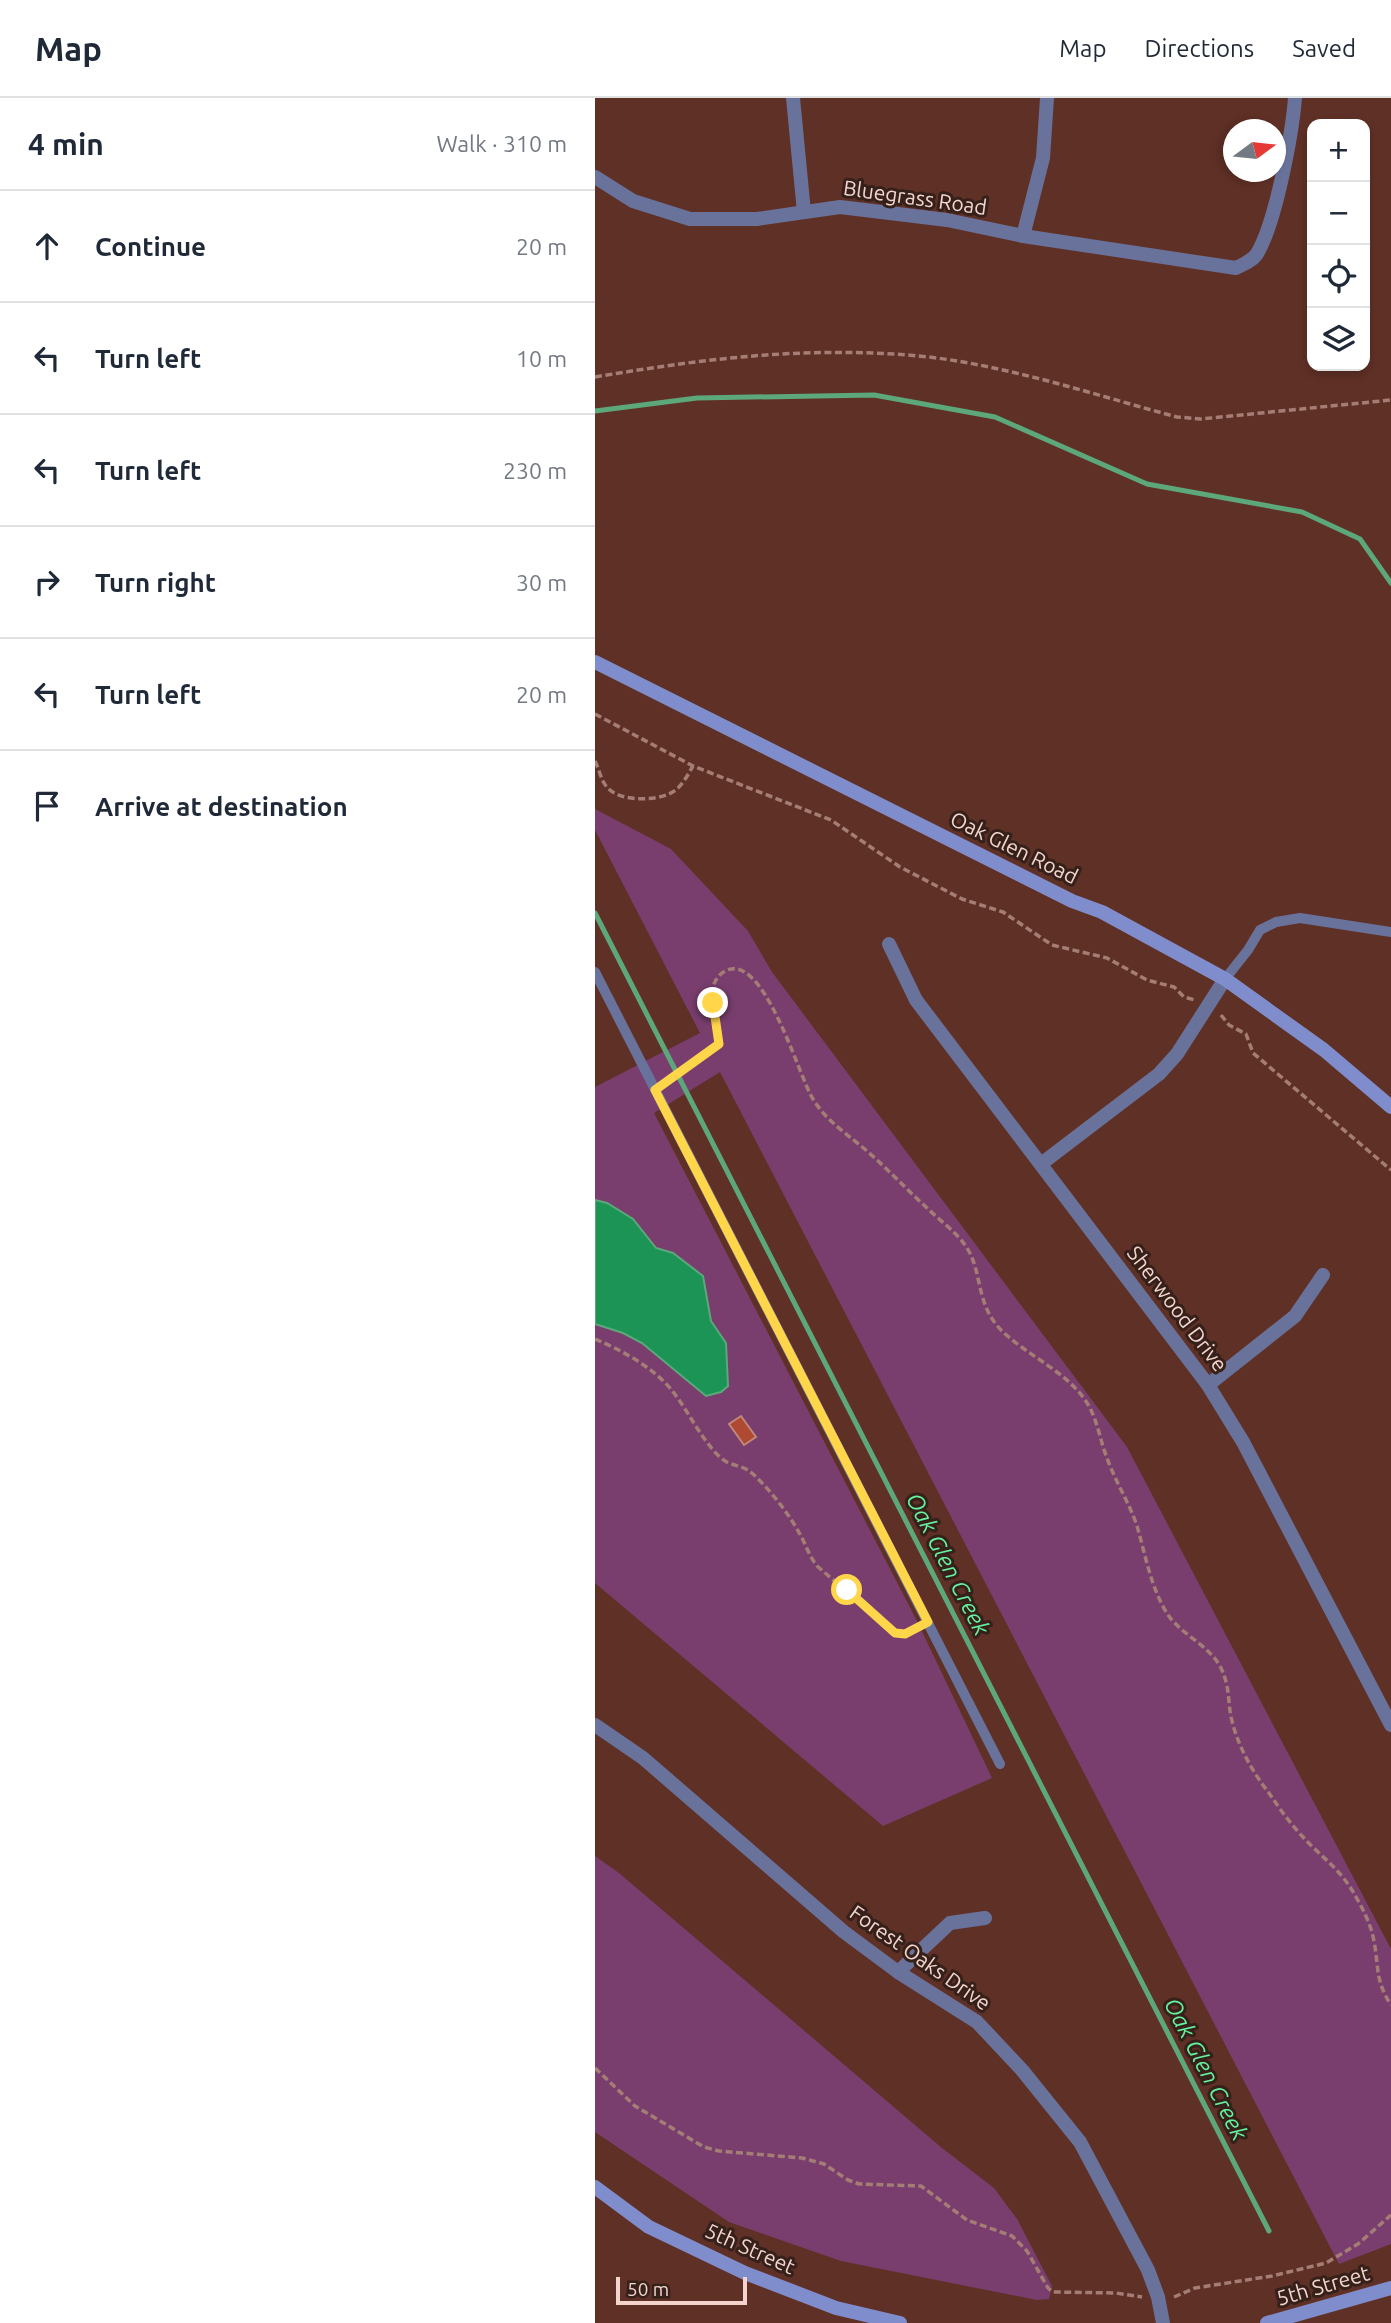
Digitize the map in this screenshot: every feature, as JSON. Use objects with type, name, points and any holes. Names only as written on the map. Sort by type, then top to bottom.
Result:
[{"type":"main road","name":"Oak Glen Road","points":[[595,662],[1072,901],[1102,912],[1225,979],[1324,1050],[1391,1107]]},
{"type":"main road","name":"5th Street","points":[[595,2187],[649,2227],[745,2273],[836,2308],[899,2323]]},
{"type":"main road","name":"5th Street","points":[[1267,2323],[1391,2288]]},
{"type":"street","points":[[793,98],[804,212]]},
{"type":"street","points":[[1023,236],[1043,158],[1047,98]]},
{"type":"street","name":"Bluegrass Road","points":[[595,177],[633,201],[690,219],[757,219],[840,207],[947,220],[1023,236],[1236,268],[1257,255],[1264,237],[1277,195],[1295,98]]},
{"type":"street","name":"Sherwood Drive","points":[[890,944],[916,1000],[1208,1385],[1243,1442],[1391,1725]]},
{"type":"street","points":[[1041,1164],[1159,1074],[1177,1054],[1225,979]]},
{"type":"street","points":[[1208,1385],[1296,1316],[1323,1275]]},
{"type":"street","name":"Forest Oaks Drive","points":[[595,1725],[643,1758],[844,1932],[898,1972],[977,2022],[1023,2070],[1080,2142],[1137,2247],[1158,2297],[1163,2323]]},
{"type":"street","points":[[898,1972],[950,1923],[985,1918]]},
{"type":"lane","points":[[1225,979],[1260,930],[1276,922],[1300,918],[1391,932]]},
{"type":"lane","points":[[595,972],[1000,1764]]},
{"type":"path","points":[[595,377],[750,355],[843,352],[929,357],[1011,372],[1177,417],[1201,419],[1391,400]]},
{"type":"path","points":[[595,714],[693,766],[831,820],[900,867],[962,899],[1003,912],[1052,945],[1107,958],[1147,980],[1174,987],[1184,997],[1210,1003],[1229,1025],[1246,1034],[1253,1052],[1391,1170]]},
{"type":"path","points":[[595,761],[607,788],[624,797],[649,798],[669,794],[681,786],[693,766]]},
{"type":"path","points":[[655,1090],[719,1044],[713,1003],[715,981],[724,971],[743,971],[762,988],[790,1046],[803,1082],[823,1114],[874,1157],[963,1242],[973,1262],[986,1310],[1001,1330],[1081,1395],[1098,1426],[1106,1457],[1131,1508],[1145,1559],[1163,1607],[1172,1620],[1219,1665],[1230,1691],[1231,1720],[1250,1765],[1267,1791],[1303,1837],[1325,1856],[1346,1880],[1358,1900],[1374,1938],[1376,1971],[1382,1992],[1391,2005]]},
{"type":"path","points":[[595,1339],[618,1349],[660,1377],[711,1448],[727,1463],[740,1465],[751,1472],[786,1512],[817,1566],[895,1633],[905,1634],[928,1622]]},
{"type":"path","points":[[595,2068],[635,2106],[704,2147],[719,2151],[802,2158],[824,2164],[859,2184],[921,2186],[967,2220],[1011,2236],[1027,2251],[1053,2292],[1176,2297],[1195,2288],[1257,2279],[1333,2260],[1358,2244],[1391,2215]]},
{"type":"shaded area","points":[[595,809],[671,849],[748,931],[772,972],[1127,1447],[1391,1949],[1391,2244],[1339,2264],[720,1072],[654,1113],[917,1621],[992,1778],[883,1826],[595,1583],[595,1087],[700,1033],[595,830]]},
{"type":"shaded area","points":[[595,1200],[607,1203],[633,1219],[656,1248],[673,1253],[703,1276],[711,1321],[726,1343],[728,1386],[721,1392],[706,1396],[642,1343],[623,1333],[595,1324]]},
{"type":"shaded area","points":[[595,1856],[619,1873],[942,2148],[994,2188],[1017,2219],[1052,2286],[1049,2299],[1037,2300],[841,2261],[729,2222],[595,2132]]},
{"type":"building","points":[[741,1416],[756,1437],[744,1445],[729,1424]]},
{"type":"waterway","points":[[595,411],[697,398],[874,395],[995,417],[1147,484],[1302,512],[1360,539],[1391,583]]},
{"type":"waterway","name":"Oak Glen Creek","points":[[595,913],[1269,2231]]},
{"type":"route","points":[[713,1003],[719,1044],[655,1090],[928,1622],[905,1634],[895,1633],[847,1590]]}]
